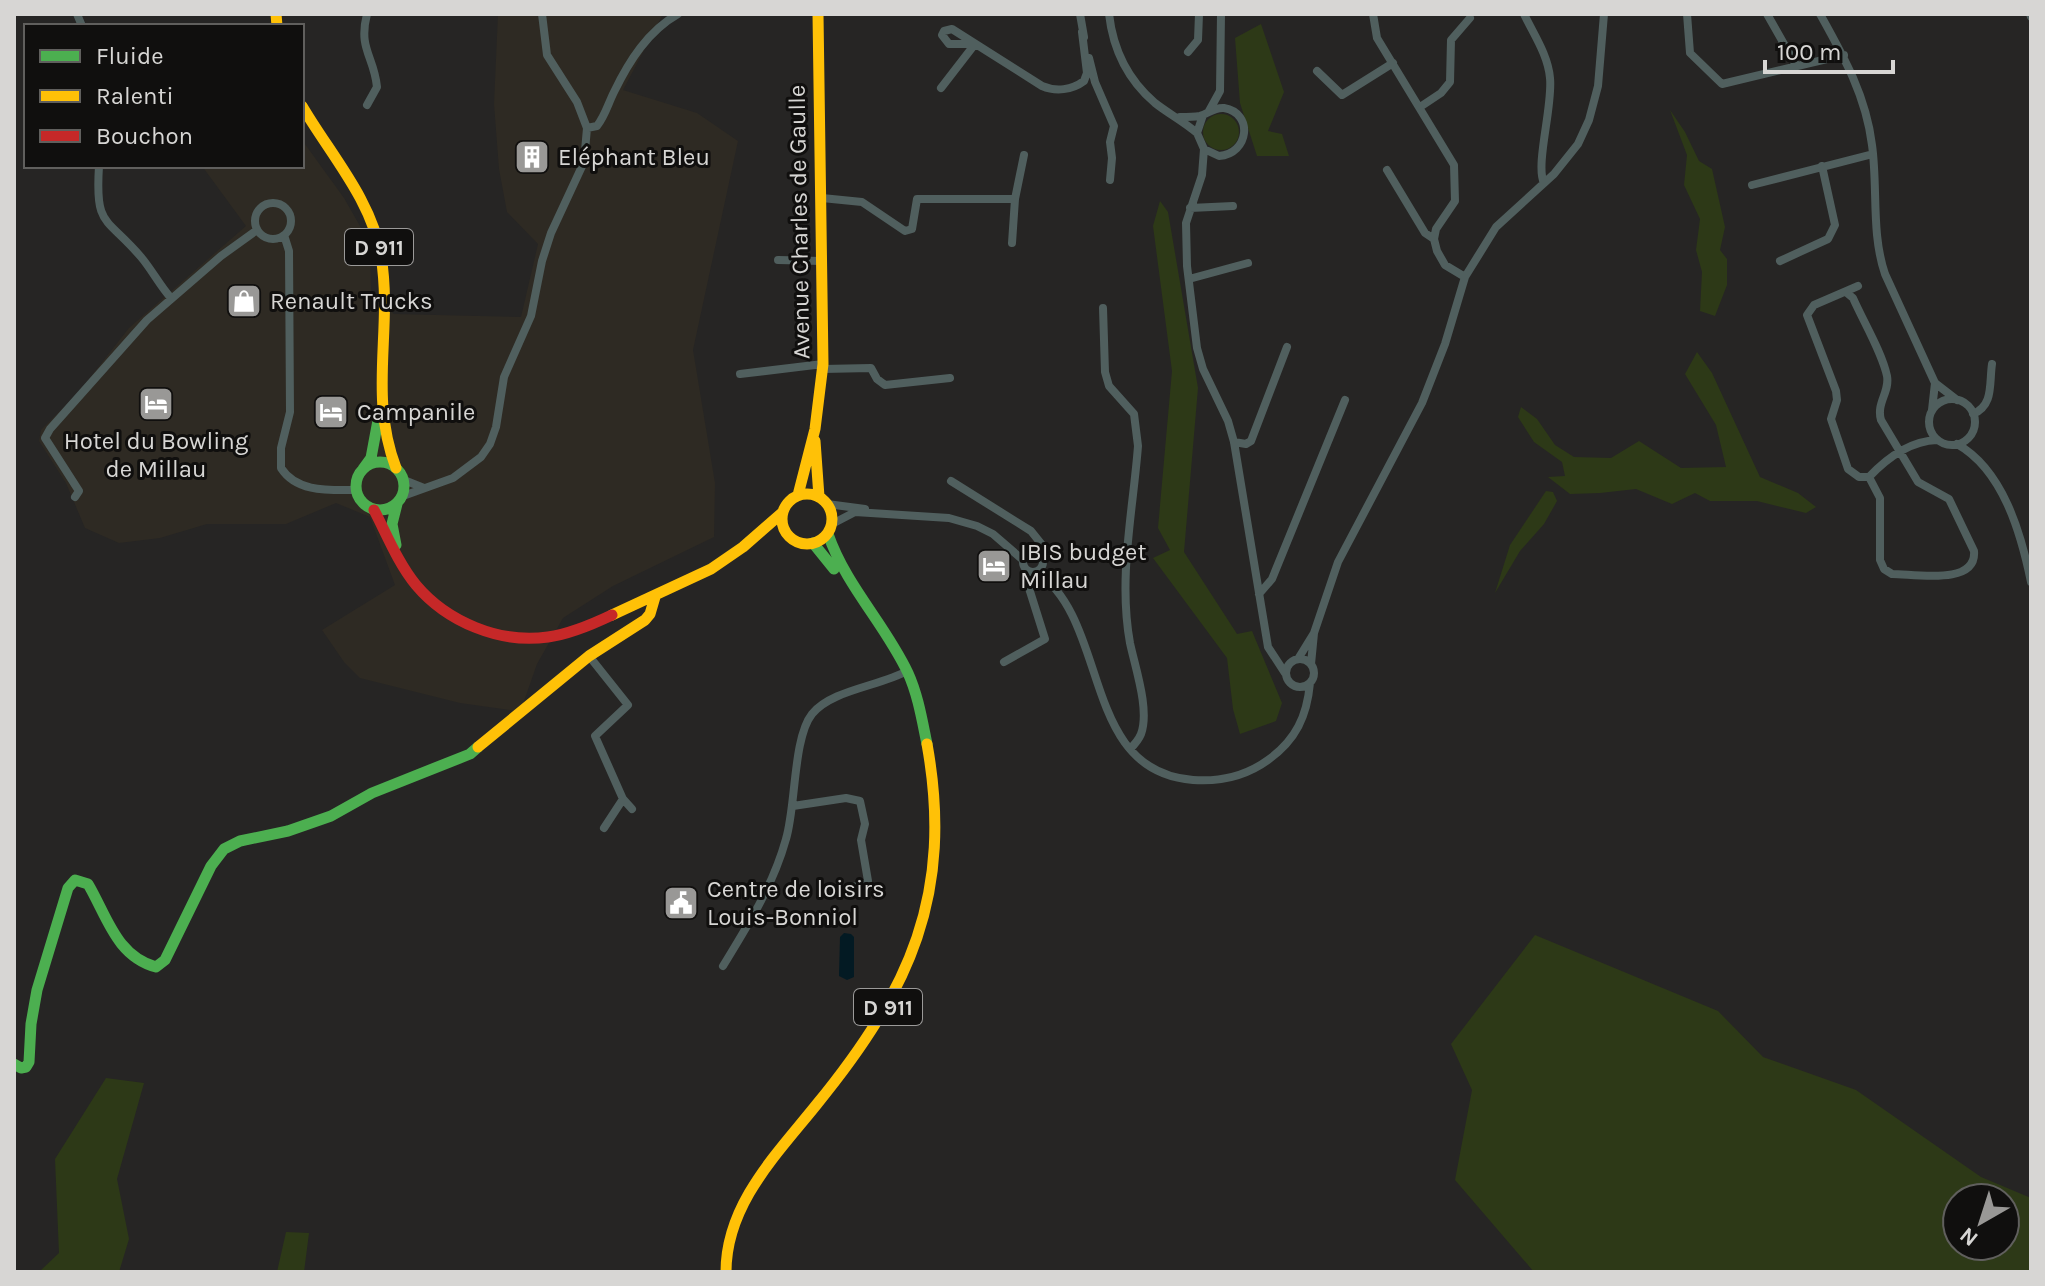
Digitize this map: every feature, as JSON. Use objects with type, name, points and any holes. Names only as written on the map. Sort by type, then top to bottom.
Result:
[{"type":"main road","name":"Avenue Charles de Gaulle","points":[[815,429],[823,366],[818,14]]},
{"type":"main road","name":"D 911","points":[[304,109],[349,177],[374,227],[382,278],[382,408],[388,449],[396,468]]},
{"type":"main road","name":"D 911","points":[[363,469],[373,450],[382,408]]},
{"type":"main road","points":[[798,495],[815,429]]},
{"type":"main road","points":[[815,429],[823,500],[832,514],[830,529],[813,543],[797,542],[785,532],[782,522],[787,503],[798,495],[809,494],[823,500]]},
{"type":"main road","points":[[398,556],[392,524],[400,499],[404,480],[396,468],[378,462],[363,469],[357,480],[357,490],[363,504],[374,510],[386,510],[400,499]]},
{"type":"main road","points":[[374,510],[410,578],[436,604],[464,622],[492,633],[525,638],[551,637],[589,626],[710,570],[767,532],[785,532]]},
{"type":"main road","points":[[751,541],[783,512]]},
{"type":"main road","name":"D 911","points":[[726,1272],[732,1224],[747,1195],[871,1034],[896,992],[912,958],[926,913],[934,868],[936,823],[931,764],[921,717],[904,673],[840,568],[830,529]]},
{"type":"main road","name":"D 911","points":[[813,543],[826,557],[904,673]]},
{"type":"main road","points":[[14,1064],[26,1067],[31,1060],[31,1025],[49,950],[68,888],[75,880],[88,884],[122,947],[132,958],[156,967],[165,960],[211,866],[224,849],[240,841],[288,831],[331,816],[372,793],[470,754],[589,656],[645,620],[655,597]]},
{"type":"street","points":[[367,14],[363,31],[364,47],[377,87],[367,105]]},
{"type":"street","points":[[400,499],[453,478],[481,457],[490,444],[504,377],[531,316],[551,233],[584,162],[587,128],[577,102],[547,55],[542,14]]},
{"type":"street","points":[[587,128],[597,126],[602,120],[615,90],[643,43],[657,28],[678,14]]},
{"type":"street","points":[[941,88],[975,44],[1042,86],[1057,90],[1084,81],[1087,73],[1080,14]]},
{"type":"street","points":[[1109,14],[1112,36],[1129,73],[1142,91],[1197,133],[1204,149],[1202,175],[1186,223],[1185,244],[1197,348],[1234,442],[1268,647],[1302,698],[1304,716]]},
{"type":"street","points":[[1188,52],[1198,40],[1199,14]]},
{"type":"street","points":[[1202,175],[1219,156],[1232,153],[1244,137],[1243,123],[1230,110],[1220,91],[1221,14]]},
{"type":"street","points":[[1373,14],[1377,38],[1454,165],[1455,201],[1436,229],[1434,239],[1445,265],[1465,277]]},
{"type":"street","points":[[1524,14],[1545,56],[1550,75],[1549,119],[1540,166],[1544,183]]},
{"type":"street","points":[[1025,557],[1024,566],[1037,570],[1051,584],[1078,627],[1108,713],[1130,749],[1165,773],[1187,779],[1226,779],[1259,766],[1278,752],[1299,728],[1304,716],[1314,672],[1311,664],[1314,633],[1338,562],[1422,403],[1445,344],[1465,277],[1496,227],[1563,164],[1578,144],[1589,120],[1598,86],[1604,14]]},
{"type":"street","points":[[1687,14],[1690,53],[1722,84],[1844,55]]},
{"type":"street","points":[[1767,14],[1797,67]]},
{"type":"street","points":[[1820,14],[1844,55],[1866,107],[1873,154],[1879,257],[1935,383],[1973,414],[1971,435],[1957,444],[1937,440],[1919,441],[1869,477],[1859,477],[1848,469],[1831,419],[1837,400],[1836,391],[1807,315],[1814,305],[1858,286]]},
{"type":"street","points":[[1420,107],[1441,93],[1450,82],[1451,40],[1470,18]]},
{"type":"street","points":[[1082,32],[1095,82],[1114,126],[1110,142],[1110,180]]},
{"type":"street","points":[[1317,71],[1342,95],[1393,63]]},
{"type":"street","points":[[1197,133],[1220,91]]},
{"type":"street","points":[[1180,117],[1218,108],[1230,110]]},
{"type":"street","points":[[1204,149],[1219,156]]},
{"type":"street","points":[[1752,185],[1873,154]]},
{"type":"street","points":[[1012,243],[1015,199],[1024,155]]},
{"type":"street","points":[[1780,261],[1828,239],[1835,225],[1822,166]]},
{"type":"street","points":[[99,168],[98,207],[107,223],[142,258],[171,298]]},
{"type":"street","points":[[1387,170],[1425,233],[1434,239]]},
{"type":"street","points":[[822,198],[862,202],[905,231],[912,229],[917,199],[1015,199]]},
{"type":"street","points":[[274,202],[285,207],[291,218],[290,228],[284,235],[266,238],[257,230],[254,219],[259,209],[274,202]]},
{"type":"street","points":[[1190,208],[1233,206]]},
{"type":"street","points":[[39,446],[50,429],[134,332],[171,298],[257,230]]},
{"type":"street","points":[[284,235],[289,251],[290,412],[281,448],[281,468],[292,481],[302,486],[357,490]]},
{"type":"street","points":[[778,260],[822,261]]},
{"type":"street","points":[[1189,279],[1248,263]]},
{"type":"street","points":[[1847,293],[1853,298],[1886,373],[1887,387],[1878,411],[1918,482],[1949,499],[1974,551],[1969,569],[1957,575],[1892,574],[1884,569],[1880,560],[1880,498],[1869,477]]},
{"type":"street","points":[[1103,308],[1105,372],[1109,386],[1130,407],[1137,428],[1125,598],[1142,701],[1142,734],[1130,749]]},
{"type":"street","points":[[1234,442],[1246,444],[1251,441],[1287,347]]},
{"type":"street","points":[[1973,414],[1982,410],[1989,401],[1992,364]]},
{"type":"street","points":[[740,374],[823,366],[871,368],[885,385],[950,378]]},
{"type":"street","points":[[1935,383],[1929,427],[1937,440]]},
{"type":"street","points":[[1259,594],[1272,579],[1345,400]]},
{"type":"street","points":[[1919,441],[1930,415],[1943,401],[1957,400]]},
{"type":"street","points":[[1971,435],[1977,457],[2006,501],[2031,582]]},
{"type":"street","points":[[45,438],[79,491],[75,497]]},
{"type":"street","points":[[1957,444],[1977,457]]},
{"type":"street","points":[[404,480],[424,488]]},
{"type":"street","points":[[951,481],[1031,531],[1043,546],[1039,554]]},
{"type":"street","points":[[823,500],[890,513],[962,521],[977,526],[1025,557]]},
{"type":"street","points":[[830,529],[855,512],[890,513]]},
{"type":"street","points":[[1004,662],[1045,639],[1028,585],[1043,559],[1034,552],[1025,557]]},
{"type":"street","points":[[1285,673],[1314,633]]},
{"type":"street","points":[[589,656],[628,705],[595,736],[623,799],[632,809]]},
{"type":"street","points":[[1274,656],[1311,664]]},
{"type":"street","points":[[723,966],[776,872],[793,806],[804,729],[813,712],[834,697],[904,673]]},
{"type":"street","points":[[1294,686],[1303,687],[1310,683]]},
{"type":"street","points":[[793,806],[846,798],[860,801],[865,824],[861,840],[868,881],[864,885],[840,889]]},
{"type":"street","points":[[604,828],[623,799]]},
{"type":"shaded area","points":[[498,14],[663,14],[623,90],[697,113],[738,141],[693,350],[715,483],[714,537],[613,586],[563,618],[537,664],[523,704],[517,711],[460,703],[360,678],[344,662],[322,630],[395,585],[370,517],[336,503],[286,524],[207,524],[160,538],[119,543],[85,528],[66,483],[39,441],[41,430],[78,393],[129,328],[246,226],[203,168],[304,168],[304,143],[344,198],[364,233],[370,254],[371,293],[394,314],[521,317],[538,244],[507,212],[499,169],[494,104]]},
{"type":"green space","points":[[1261,24],[1284,92],[1268,131],[1282,134],[1289,156],[1257,156],[1240,103],[1235,38]]},
{"type":"green space","points":[[1670,110],[1699,161],[1712,169],[1725,227],[1720,250],[1727,259],[1727,285],[1715,316],[1700,311],[1702,272],[1696,250],[1700,219],[1684,185],[1687,155]]},
{"type":"green space","points":[[1221,114],[1233,120],[1239,132],[1233,144],[1221,150],[1209,144],[1203,132],[1209,120]]},
{"type":"green space","points":[[1160,201],[1168,212],[1198,388],[1184,552],[1237,634],[1252,631],[1282,703],[1276,721],[1240,734],[1233,709],[1227,658],[1153,558],[1170,550],[1158,528],[1172,371],[1153,226]]},
{"type":"green space","points":[[1697,352],[1712,373],[1760,477],[1798,493],[1816,507],[1806,513],[1757,501],[1710,501],[1695,493],[1672,504],[1636,489],[1570,494],[1548,477],[1565,476],[1562,462],[1534,442],[1518,417],[1521,407],[1537,419],[1555,445],[1574,457],[1611,458],[1639,441],[1681,468],[1726,467],[1716,425],[1685,374]]},
{"type":"green space","points":[[1546,491],[1553,492],[1557,501],[1544,524],[1520,551],[1495,593],[1510,545]]},
{"type":"green space","points":[[1535,935],[1718,1011],[1763,1057],[1856,1090],[1981,1177],[1993,1182],[1941,1182],[1941,1262],[2021,1262],[2021,1194],[2031,1198],[2031,1272],[1534,1272],[1455,1180],[1472,1090],[1451,1044]]},
{"type":"green space","points":[[106,1078],[144,1083],[117,1179],[129,1239],[119,1272],[39,1272],[59,1253],[55,1159]]},
{"type":"green space","points":[[286,1232],[309,1233],[304,1272],[277,1272]]},
{"type":"water","points":[[844,933],[854,937],[854,977],[847,980],[839,976],[840,937]]},
{"type":"traffic: fast","points":[[363,469],[371,458],[379,415]]},
{"type":"traffic: fast","points":[[380,462],[397,469],[404,486],[397,503],[380,510],[363,503],[356,486],[363,469],[380,462]]},
{"type":"traffic: fast","points":[[396,545],[392,524],[397,504]]},
{"type":"traffic: fast","points":[[828,534],[845,571],[908,673],[927,744]]},
{"type":"traffic: fast","points":[[813,543],[834,569]]},
{"type":"traffic: fast","points":[[14,1064],[21,1068],[29,1062],[37,990],[68,888],[75,880],[88,884],[114,933],[131,954],[156,967],[165,960],[211,866],[224,849],[240,841],[288,831],[331,816],[372,793],[470,754],[478,747]]},
{"type":"traffic: slow","points":[[276,14],[277,24]]},
{"type":"traffic: slow","points":[[798,495],[815,429],[823,364],[818,14]]},
{"type":"traffic: slow","points":[[304,109],[349,178],[376,235],[384,283],[384,414],[396,468]]},
{"type":"traffic: slow","points":[[815,441],[819,497]]},
{"type":"traffic: slow","points":[[807,494],[825,501],[832,519],[825,537],[807,544],[789,537],[782,519],[789,501],[807,494]]},
{"type":"traffic: slow","points":[[612,615],[711,569],[743,547],[783,512]]},
{"type":"traffic: slow","points":[[478,747],[589,656],[645,620],[655,597]]},
{"type":"traffic: slow","points":[[726,1272],[728,1247],[735,1224],[756,1181],[850,1062],[900,980],[917,938],[929,894],[934,848],[934,798],[927,744]]},
{"type":"traffic: jam","points":[[374,510],[398,558],[416,585],[443,610],[476,628],[511,637],[548,637],[580,629],[612,615]]},
{"type":"place","name":"Eléphant Bleu","points":[[532,157]]},
{"type":"place","name":"Renault Trucks","points":[[244,301]]},
{"type":"place","name":"Hotel du Bowling de Millau","points":[[156,404]]},
{"type":"place","name":"Campanile","points":[[331,412]]},
{"type":"place","name":"IBIS budget Millau","points":[[994,566]]},
{"type":"place","name":"Centre de loisirs Louis-Bonniol","points":[[681,903]]}]
